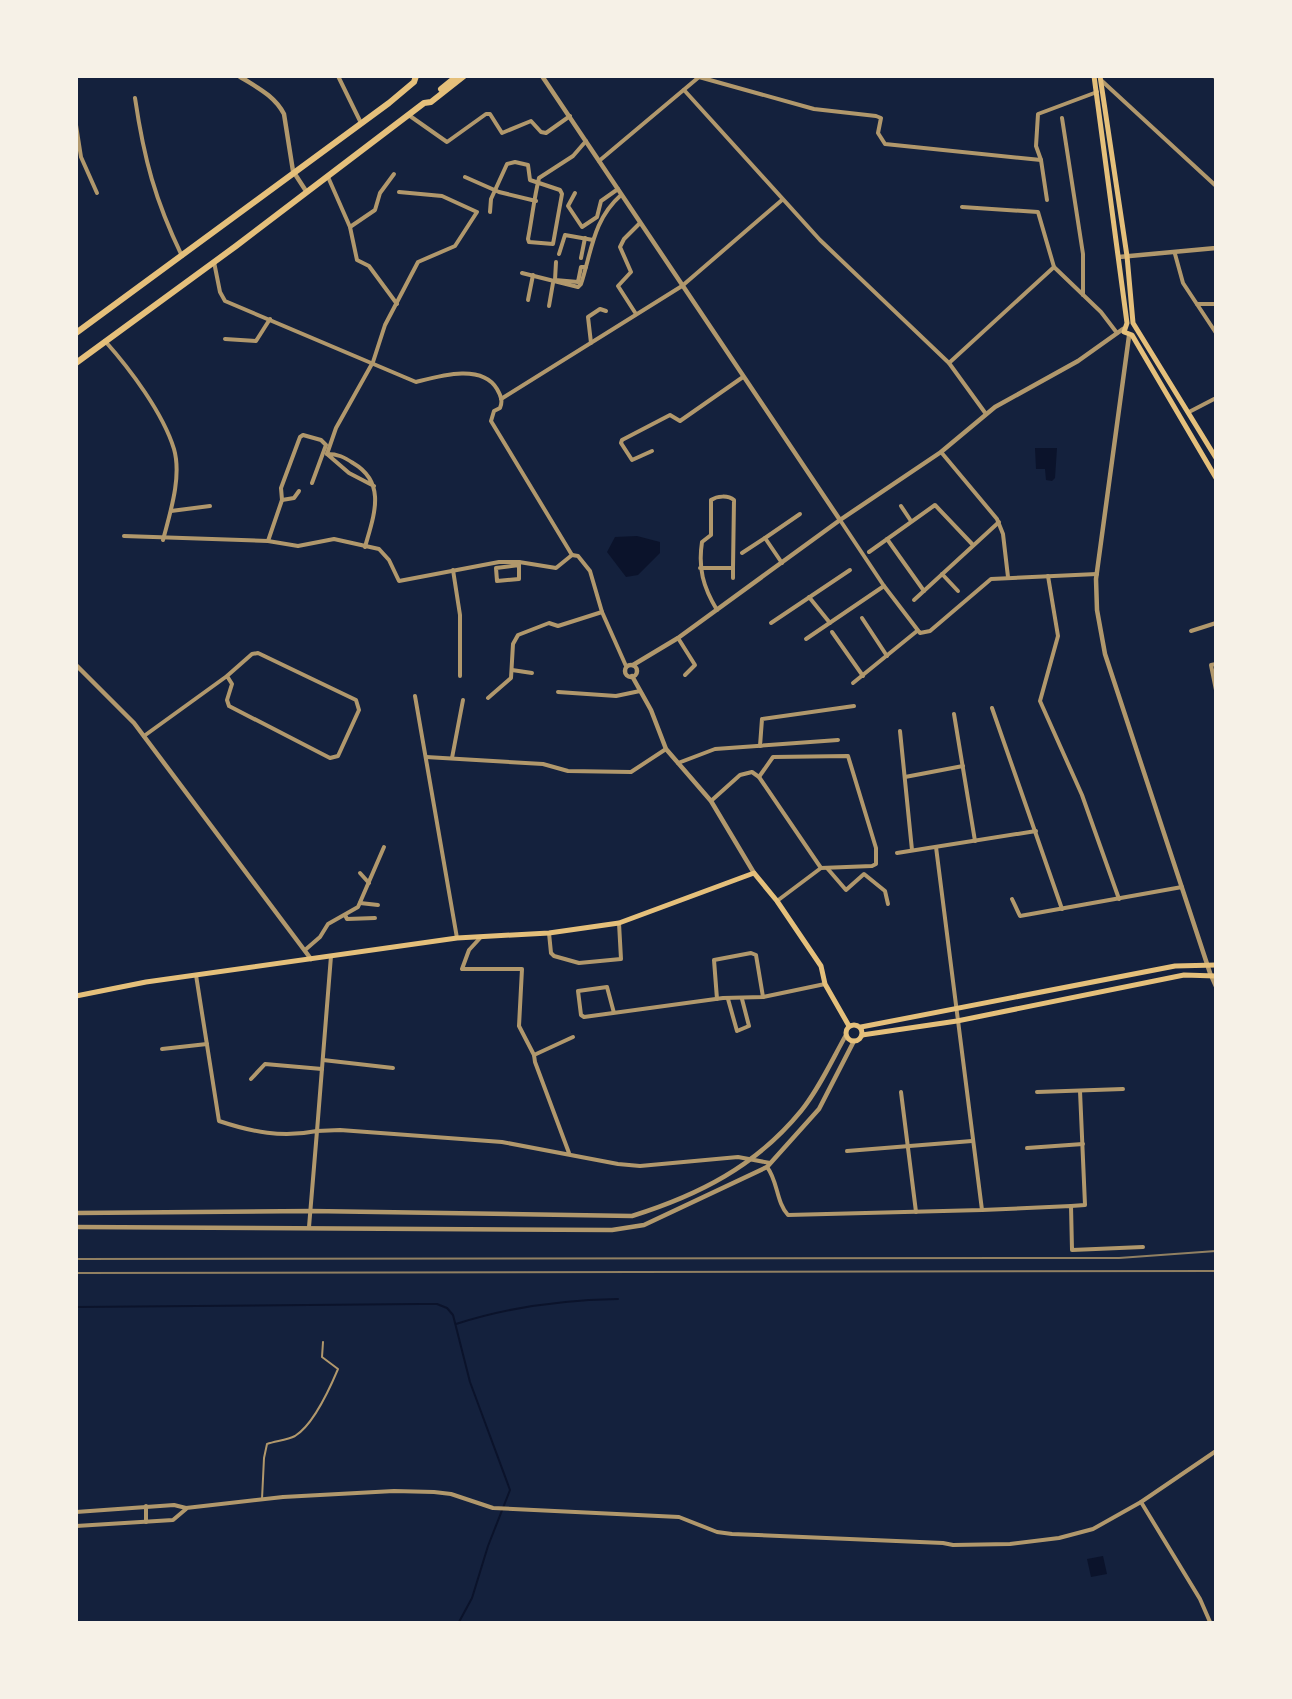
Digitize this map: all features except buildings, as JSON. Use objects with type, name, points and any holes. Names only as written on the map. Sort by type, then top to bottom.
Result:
[{"type":"main road","points":[[76,363],[410,116],[457,76]]},
{"type":"main road","points":[[424,103],[431,102],[464,76]]},
{"type":"main road","points":[[76,333],[182,257],[293,171],[361,123],[417,78]]},
{"type":"main road","points":[[1097,78],[1127,256],[1128,325]]},
{"type":"main road","points":[[1100,91],[1119,257],[1131,336],[1215,478]]},
{"type":"main road","points":[[1128,325],[1137,329],[1215,458]]},
{"type":"main road","points":[[1131,336],[1137,329]]},
{"type":"main road","points":[[76,996],[196,975],[457,938],[549,933],[619,923],[754,873],[777,901],[821,966],[825,984],[849,1026],[846,1035],[854,1041],[862,1035],[957,1021],[1184,975],[1213,976]]},
{"type":"main road","points":[[849,1026],[856,1025],[861,1028],[1175,966],[1215,965]]},
{"type":"main road","points":[[861,1028],[862,1035]]},
{"type":"street","points":[[239,76],[273,97],[280,106],[284,114],[293,171],[306,191]]},
{"type":"street","points":[[338,76],[361,123]]},
{"type":"street","points":[[542,76],[884,586],[917,631]]},
{"type":"street","points":[[599,161],[699,77],[814,109],[876,116],[881,118],[878,133],[885,144],[1041,160]]},
{"type":"street","points":[[1097,78],[1215,186]]},
{"type":"street","points":[[684,90],[782,200],[949,363],[986,414]]},
{"type":"street","points":[[1047,200],[1041,160],[1036,146],[1038,114],[1100,91]]},
{"type":"street","points":[[135,98],[143,155],[162,215],[182,257]]},
{"type":"street","points":[[410,116],[447,142],[486,114],[490,114],[502,133],[531,121],[541,132],[546,133],[570,116]]},
{"type":"street","points":[[1062,118],[1083,254],[1083,295]]},
{"type":"street","points":[[76,125],[81,157],[98,194]]},
{"type":"street","points":[[490,212],[491,199],[507,164],[511,162],[528,165],[529,178],[538,183],[560,190],[562,194],[555,237],[550,245],[529,242],[536,201],[538,183],[539,178],[573,156],[586,141]]},
{"type":"street","points":[[350,227],[375,210],[380,193],[394,174]]},
{"type":"street","points":[[327,176],[350,227],[357,260],[369,266],[397,304]]},
{"type":"street","points":[[465,177],[497,189],[499,192],[536,201]]},
{"type":"street","points":[[327,454],[346,408],[373,362],[385,325],[418,262],[455,246],[477,212],[442,196],[399,192]]},
{"type":"street","points":[[574,193],[568,206],[582,227],[597,217],[601,201],[619,192]]},
{"type":"street","points":[[522,273],[553,283],[578,287],[581,284],[593,240],[606,208],[619,192]]},
{"type":"street","points":[[501,399],[682,286],[782,200]]},
{"type":"street","points":[[962,207],[1038,212],[1054,267],[1118,333]]},
{"type":"street","points":[[636,314],[618,286],[631,272],[620,247],[624,239],[640,223]]},
{"type":"street","points":[[559,254],[565,235],[593,240]]},
{"type":"street","points":[[581,258],[585,238]]},
{"type":"street","points":[[1119,257],[1175,254],[1215,248]]},
{"type":"street","points":[[1175,254],[1183,283],[1215,333]]},
{"type":"street","points":[[214,262],[220,292],[225,301],[416,382],[447,374],[482,376],[496,387],[501,399],[500,408],[494,411],[491,421],[572,555]]},
{"type":"street","points":[[556,262],[555,280],[578,282],[581,267],[586,267]]},
{"type":"street","points":[[949,363],[1054,267]]},
{"type":"street","points":[[528,300],[533,275]]},
{"type":"street","points":[[549,306],[553,283]]},
{"type":"street","points":[[1196,304],[1215,303]]},
{"type":"street","points":[[591,343],[588,317],[600,309],[606,311]]},
{"type":"street","points":[[225,339],[256,341],[270,319]]},
{"type":"street","points":[[626,666],[633,665],[678,638],[840,520],[941,452],[986,414],[1078,361],[1128,325]]},
{"type":"street","points":[[1131,336],[1097,574],[1097,610],[1105,654],[1215,987]]},
{"type":"street","points":[[105,340],[135,375],[174,450],[175,480],[171,511],[163,540]]},
{"type":"street","points":[[652,451],[633,460],[621,443],[622,440],[670,415],[680,421],[743,377]]},
{"type":"street","points":[[1189,412],[1215,398]]},
{"type":"street","points":[[268,541],[282,500],[281,488],[303,435],[321,440],[326,445],[312,483]]},
{"type":"street","points":[[941,452],[999,522],[1008,577]]},
{"type":"street","points":[[327,454],[349,473],[374,486]]},
{"type":"street","points":[[327,454],[339,454],[367,471],[374,486],[376,491],[372,520],[365,547]]},
{"type":"street","points":[[282,500],[294,498],[299,491]]},
{"type":"street","points":[[717,610],[704,584],[700,568],[702,542],[711,535],[711,500],[716,497],[734,500],[733,578]]},
{"type":"street","points":[[869,552],[936,505],[973,545]]},
{"type":"street","points":[[171,511],[210,506]]},
{"type":"street","points":[[901,506],[911,521]]},
{"type":"street","points":[[742,553],[800,514]]},
{"type":"street","points":[[914,600],[999,522]]},
{"type":"street","points":[[124,536],[163,540],[268,541],[298,546],[334,539],[379,549],[389,560],[399,581],[500,562],[556,568],[572,555],[578,556],[585,561],[602,612],[626,666],[625,674],[632,676],[651,710],[666,748],[711,801],[754,873]]},
{"type":"street","points":[[765,538],[782,563]]},
{"type":"street","points":[[887,539],[924,591]]},
{"type":"street","points":[[519,563],[519,579],[496,581],[496,568],[519,563]]},
{"type":"street","points":[[700,568],[733,568]]},
{"type":"street","points":[[453,570],[460,615],[460,676]]},
{"type":"street","points":[[771,622],[850,570]]},
{"type":"street","points":[[942,574],[958,591]]},
{"type":"street","points":[[853,683],[917,631],[930,631],[991,579],[1097,574]]},
{"type":"street","points":[[1048,576],[1058,636],[1040,701],[1082,795],[1119,898]]},
{"type":"street","points":[[806,639],[884,586]]},
{"type":"street","points":[[809,597],[830,623]]},
{"type":"street","points":[[488,698],[511,678],[513,644],[518,635],[549,623],[558,626],[602,612]]},
{"type":"street","points":[[862,618],[887,656]]},
{"type":"street","points":[[1191,631],[1215,623]]},
{"type":"street","points":[[832,632],[863,676]]},
{"type":"street","points":[[678,638],[695,665],[685,675]]},
{"type":"street","points":[[144,736],[227,676],[252,654],[258,653],[356,700],[359,710],[338,756],[330,758],[229,706],[227,700],[232,684],[227,676]]},
{"type":"street","points":[[1215,664],[1211,665],[1215,690]]},
{"type":"street","points":[[632,676],[636,672],[633,665]]},
{"type":"street","points":[[78,669],[144,736],[311,959]]},
{"type":"street","points":[[512,670],[532,673]]},
{"type":"street","points":[[558,692],[616,696],[640,691]]},
{"type":"street","points":[[415,696],[457,938]]},
{"type":"street","points":[[452,758],[463,700]]},
{"type":"street","points":[[760,746],[762,719],[854,706]]},
{"type":"street","points":[[992,708],[1062,909]]},
{"type":"street","points":[[954,714],[975,841]]},
{"type":"street","points":[[900,731],[912,850]]},
{"type":"street","points":[[678,763],[715,749],[838,740]]},
{"type":"street","points":[[426,757],[543,764],[568,771],[631,772],[666,748]]},
{"type":"street","points":[[759,777],[773,756],[848,756],[876,848],[876,864],[821,868],[777,901]]},
{"type":"street","points":[[905,777],[963,765]]},
{"type":"street","points":[[711,801],[740,775],[752,772],[759,777],[821,868]]},
{"type":"street","points":[[897,853],[1036,831]]},
{"type":"street","points":[[341,920],[358,907],[384,847]]},
{"type":"street","points":[[936,847],[981,1210]]},
{"type":"street","points":[[827,868],[846,891],[864,874],[885,891],[888,904]]},
{"type":"street","points":[[360,873],[369,883]]},
{"type":"street","points":[[1012,899],[1020,916],[1183,887]]},
{"type":"street","points":[[360,903],[378,905]]},
{"type":"street","points":[[305,950],[320,937],[328,924],[346,917],[375,918]]},
{"type":"street","points":[[549,933],[551,953],[554,956],[579,963],[621,959],[619,923]]},
{"type":"street","points":[[482,936],[470,950],[462,969],[522,969],[519,1026],[534,1055],[569,1153]]},
{"type":"street","points":[[717,999],[714,960],[751,953],[756,955],[763,997]]},
{"type":"street","points":[[309,1227],[331,956]]},
{"type":"street","points":[[196,975],[219,1121],[249,1131],[278,1135],[340,1130],[502,1142],[640,1166],[755,1158],[769,1165],[784,1210],[788,1215],[1085,1205],[1080,1091]]},
{"type":"street","points":[[614,1013],[607,987],[578,991],[581,1015],[614,1013],[717,999],[763,997],[825,984]]},
{"type":"street","points":[[728,999],[736,1031],[748,1026],[742,999]]},
{"type":"street","points":[[76,1213],[311,1211],[632,1216],[662,1207],[737,1171],[755,1158],[801,1111],[846,1035]]},
{"type":"street","points":[[534,1055],[573,1037]]},
{"type":"street","points":[[76,1227],[618,1230],[644,1225],[769,1165],[819,1109],[854,1041]]},
{"type":"street","points":[[162,1049],[207,1044]]},
{"type":"street","points":[[323,1060],[393,1068]]},
{"type":"street","points":[[251,1080],[266,1064],[322,1069]]},
{"type":"street","points":[[1037,1092],[1123,1089]]},
{"type":"street","points":[[902,1092],[916,1212]]},
{"type":"street","points":[[847,1151],[972,1141]]},
{"type":"street","points":[[1027,1148],[1083,1144]]},
{"type":"street","points":[[1071,1206],[1072,1250],[1143,1247]]},
{"type":"street","points":[[618,1230],[619,1215]]},
{"type":"street","points":[[76,1512],[146,1506],[174,1505],[186,1508],[262,1499],[394,1491],[434,1492],[463,1498],[486,1507],[679,1516],[717,1532],[732,1534],[943,1542],[953,1545],[1010,1544],[1059,1538],[1093,1529],[1141,1502],[1174,1476],[1215,1450]]},
{"type":"street","points":[[1141,1502],[1200,1599],[1210,1623]]},
{"type":"street","points":[[146,1506],[146,1522]]},
{"type":"street","points":[[76,1526],[173,1520],[186,1508]]},
{"type":"lane","points":[[262,1499],[267,1444],[295,1436],[306,1425],[330,1388],[338,1369],[322,1357],[323,1342]]},
{"type":"water","points":[[1035,448],[1057,448],[1055,478],[1052,481],[1046,480],[1045,469],[1036,469]]},
{"type":"water","points":[[637,536],[660,542],[660,553],[638,575],[626,577],[607,552],[615,537]]},
{"type":"water","points":[[1103,1556],[1107,1574],[1091,1577],[1087,1559]]},
{"type":"waterway","points":[[456,1324],[496,1313],[536,1306],[618,1299]]},
{"type":"waterway","points":[[76,1307],[437,1304],[447,1308],[453,1315],[470,1382],[510,1490],[488,1546],[472,1598],[459,1622]]},
{"type":"railway","points":[[76,1259],[1119,1258],[1216,1251]]},
{"type":"railway","points":[[76,1273],[1216,1271]]}]
